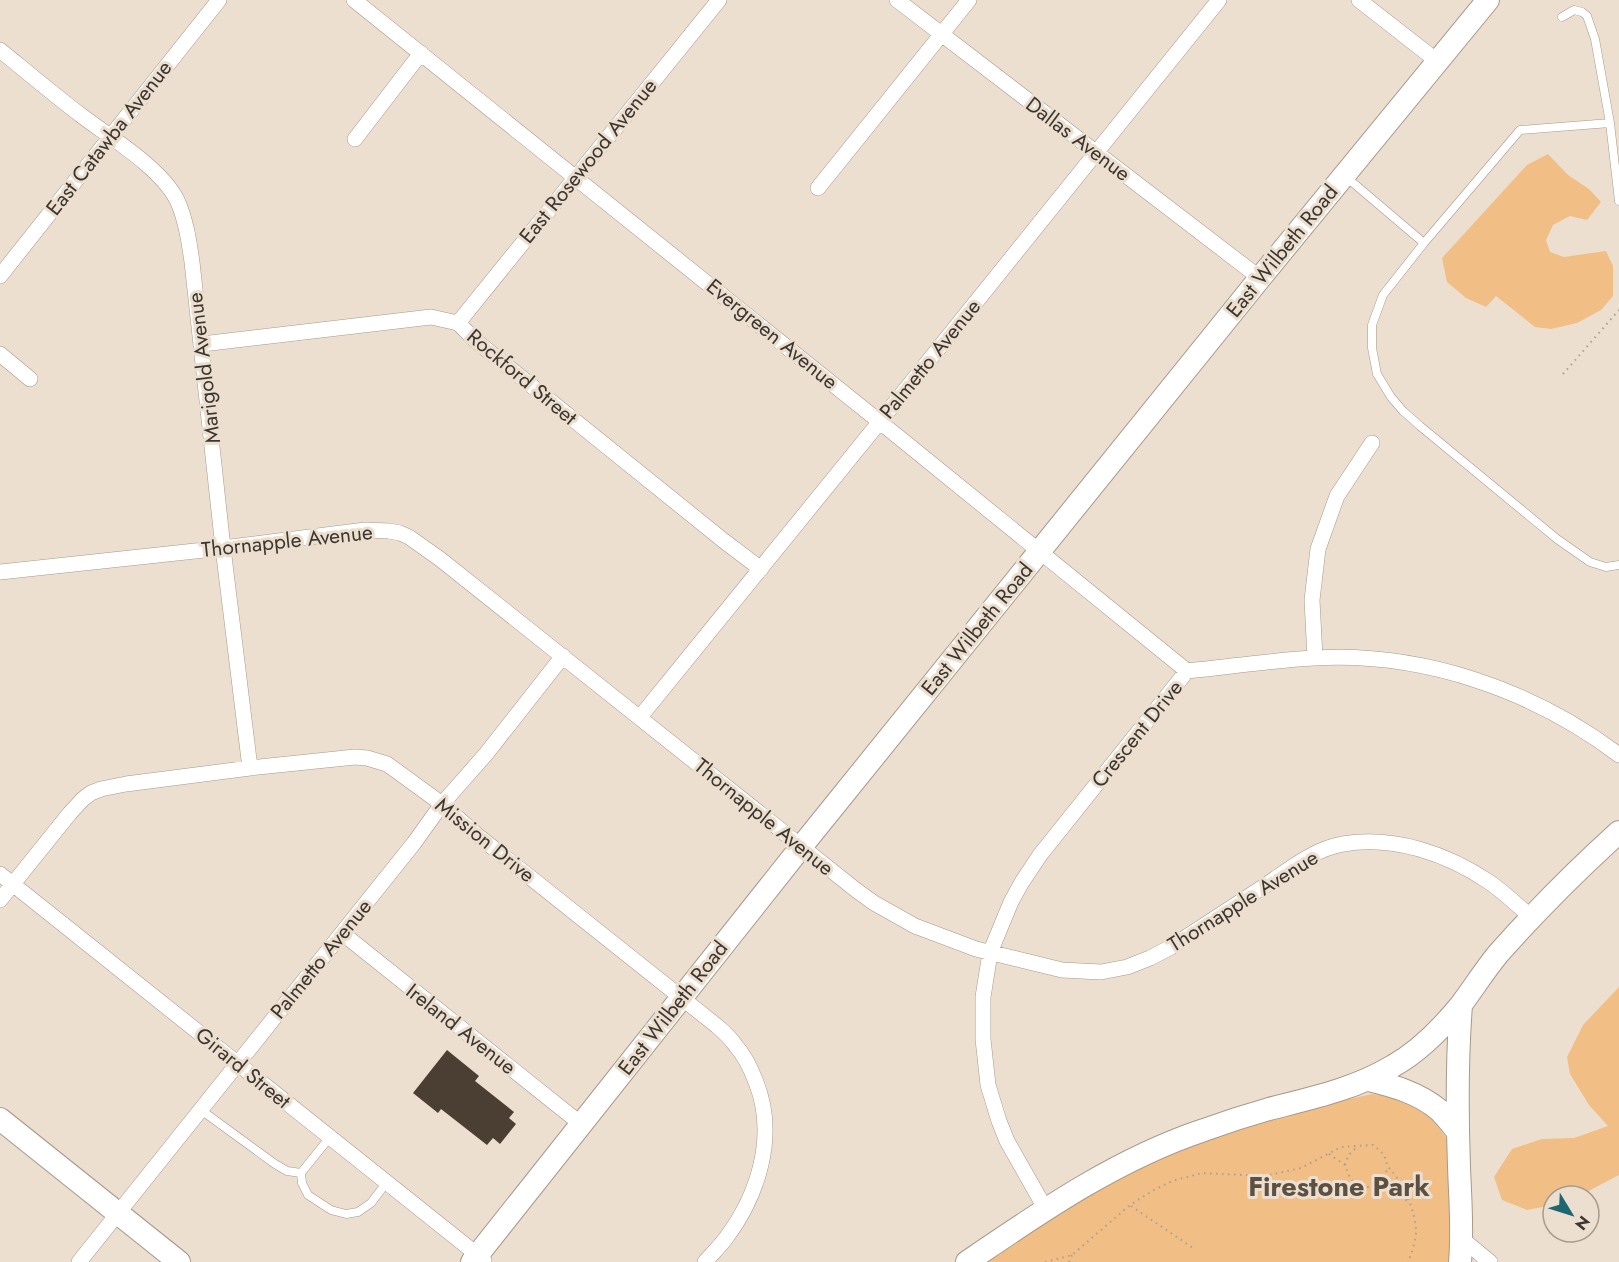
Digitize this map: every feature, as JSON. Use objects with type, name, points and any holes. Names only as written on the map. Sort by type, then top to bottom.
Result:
[{"type":"main road","name":"East Wilbeth Road","points":[[479,1260],[581,1124],[801,847],[1260,278],[1488,0]]},
{"type":"main road","points":[[967,1262],[1045,1208],[1112,1170],[1156,1149],[1203,1130],[1323,1096],[1368,1080],[1394,1066],[1419,1049],[1437,1032],[1461,1005],[1482,973],[1531,917],[1562,884],[1619,832]]},
{"type":"main road","points":[[1460,1262],[1462,1239],[1458,1071],[1461,1005]]},
{"type":"main road","points":[[1368,1080],[1421,1097],[1441,1112],[1458,1132]]},
{"type":"main road","points":[[0,1119],[179,1262]]},
{"type":"street","name":"East Catawba Avenue","points":[[0,276],[219,0]]},
{"type":"street","name":"Evergreen Avenue","points":[[354,0],[1187,671]]},
{"type":"street","name":"East Rosewood Avenue","points":[[458,323],[719,0]]},
{"type":"street","name":"Dallas Avenue","points":[[897,0],[1260,278]]},
{"type":"street","points":[[818,188],[969,0]]},
{"type":"street","name":"Palmetto Avenue","points":[[640,717],[1220,0]]},
{"type":"street","points":[[1359,0],[1437,61]]},
{"type":"street","name":"Marigold Avenue","points":[[0,50],[152,169],[176,199],[187,231],[202,344],[250,768]]},
{"type":"street","points":[[355,139],[421,53]]},
{"type":"street","name":"Rockford Street","points":[[202,344],[431,317],[458,323],[476,341],[760,569]]},
{"type":"street","points":[[0,354],[30,379]]},
{"type":"street","points":[[1315,658],[1312,600],[1318,549],[1337,496],[1372,443]]},
{"type":"street","name":"Thornapple Avenue","points":[[0,572],[365,530],[400,533],[425,548],[874,903],[915,926],[946,939],[990,953],[1062,970],[1101,972],[1127,967],[1150,958],[1171,947],[1305,859],[1341,844],[1371,841],[1421,849],[1473,871],[1531,917]]},
{"type":"street","name":"Palmetto Avenue","points":[[80,1262],[414,843],[442,804],[486,754],[563,656]]},
{"type":"street","name":"Crescent Drive","points":[[1045,1208],[1007,1141],[993,1106],[988,1085],[982,1039],[983,998],[990,953],[1011,902],[1040,855],[1187,671],[1315,658],[1365,658],[1409,664],[1496,686],[1547,709],[1594,736],[1619,755]]},
{"type":"street","name":"Mission Drive","points":[[0,900],[70,813],[91,793],[101,789],[250,768],[355,757],[387,764],[442,804],[477,835],[717,1026],[737,1046],[748,1064],[762,1100],[765,1144],[754,1190],[740,1218],[705,1262]]},
{"type":"street","name":"Girard Street","points":[[0,874],[387,1182],[479,1260]]},
{"type":"street","name":"Ireland Avenue","points":[[342,933],[581,1124]]},
{"type":"street","points":[[1462,1239],[1490,1262]]},
{"type":"lane","points":[[1562,17],[1574,10],[1582,12],[1587,16],[1595,39],[1610,123],[1619,201]]},
{"type":"lane","points":[[1610,123],[1520,130],[1383,295],[1372,325],[1372,348],[1377,374],[1391,397],[1412,418],[1557,539],[1590,562],[1606,567],[1619,565]]},
{"type":"lane","points":[[1343,176],[1424,243]]},
{"type":"lane","points":[[201,1110],[287,1172],[301,1173]]},
{"type":"lane","points":[[330,1137],[301,1173],[302,1183],[308,1195],[332,1210],[346,1214],[358,1212],[371,1203],[387,1182]]},
{"type":"path","points":[[1563,374],[1619,310]]},
{"type":"path","points":[[1069,1262],[1072,1255],[1130,1205],[1172,1181],[1191,1175],[1202,1173],[1265,1176],[1301,1168],[1329,1153],[1341,1147],[1373,1145],[1386,1158],[1386,1173],[1380,1183],[1365,1188],[1356,1184],[1350,1178],[1345,1165],[1329,1153]]},
{"type":"path","points":[[1345,1165],[1351,1151],[1358,1146]]},
{"type":"path","points":[[1387,1166],[1402,1185],[1416,1231],[1408,1262]]},
{"type":"path","points":[[1374,1185],[1408,1201]]},
{"type":"path","points":[[1130,1205],[1193,1248]]},
{"type":"path","points":[[1045,1262],[1072,1255]]},
{"type":"shaded area","points":[[1548,154],[1568,175],[1589,189],[1601,202],[1587,220],[1570,216],[1553,225],[1546,240],[1550,252],[1564,257],[1606,251],[1613,266],[1613,296],[1601,310],[1577,323],[1551,329],[1535,327],[1496,296],[1486,307],[1466,298],[1447,282],[1442,258],[1527,165]]},
{"type":"shaded area","points":[[1619,987],[1619,1175],[1601,1184],[1541,1184],[1541,1207],[1527,1210],[1502,1200],[1494,1177],[1512,1149],[1542,1139],[1574,1138],[1608,1126],[1589,1105],[1570,1074],[1567,1057],[1583,1025]]},
{"type":"shaded area","name":"Firestone Park","points":[[1372,1094],[1389,1096],[1414,1105],[1428,1115],[1446,1137],[1452,1163],[1452,1262],[983,1262],[1115,1179],[1215,1135]]},
{"type":"building","points":[[447,1050],[479,1076],[475,1081],[514,1112],[509,1118],[516,1124],[500,1144],[493,1138],[487,1145],[441,1109],[438,1113],[413,1093]]},
{"type":"district","name":"Firestone Park","points":[[1339,1187]]}]
